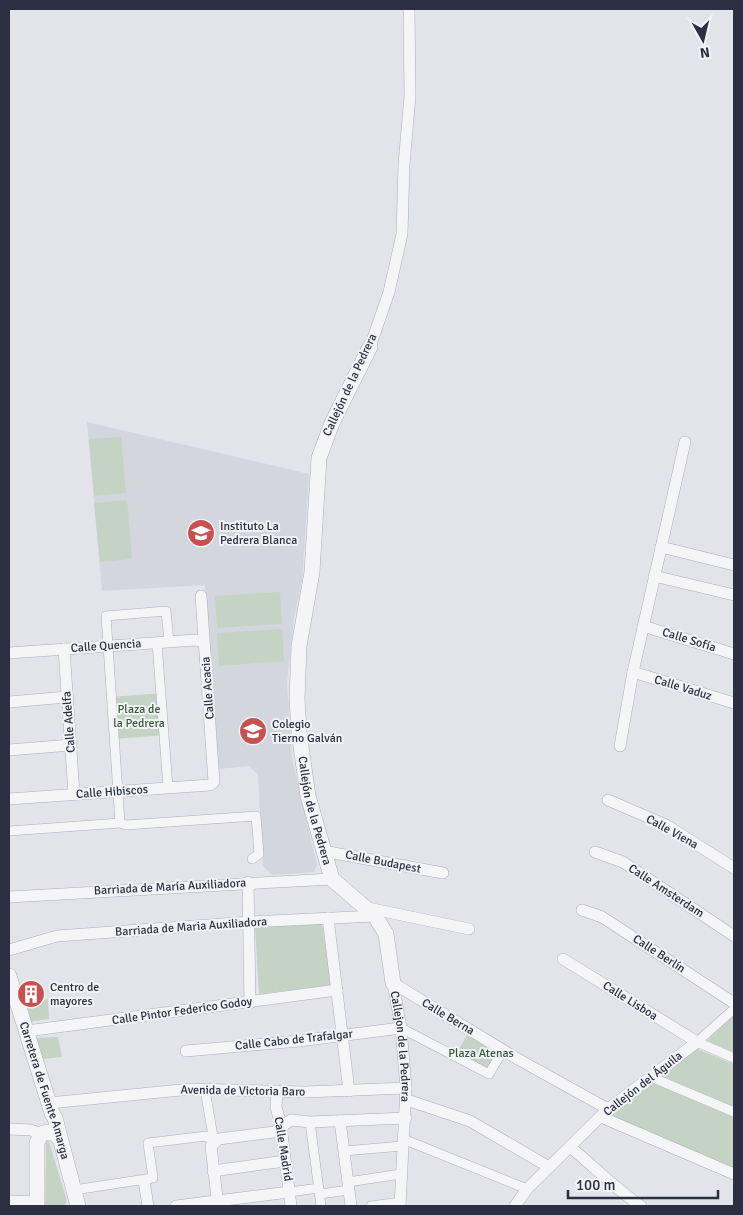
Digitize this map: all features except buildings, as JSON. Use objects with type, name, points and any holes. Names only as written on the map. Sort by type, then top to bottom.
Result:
[{"type":"street","name":"Callejón de la Pedrera","points":[[332,879],[308,796],[299,732],[296,674],[312,572],[320,458],[332,423],[370,347],[389,292],[402,234],[404,164],[410,96],[409,9]]},
{"type":"street","points":[[620,746],[633,672],[685,442]]},
{"type":"street","points":[[661,547],[734,565]]},
{"type":"street","points":[[654,576],[734,595]]},
{"type":"street","name":"Calle Acacia","points":[[201,596],[214,782]]},
{"type":"street","points":[[123,824],[118,791],[106,616],[166,611],[169,642]]},
{"type":"street","name":"Calle Sofía","points":[[643,626],[734,654]]},
{"type":"street","name":"Calle Quencia","points":[[9,653],[196,640],[203,642]]},
{"type":"street","points":[[157,643],[168,788]]},
{"type":"street","name":"Calle Adelfa","points":[[64,649],[74,794]]},
{"type":"street","name":"Calle Vaduz","points":[[633,672],[734,703]]},
{"type":"street","points":[[9,702],[67,697]]},
{"type":"street","points":[[9,750],[70,745]]},
{"type":"street","name":"Calle Hibiscos","points":[[9,799],[210,785],[214,782]]},
{"type":"street","name":"Calle Viena","points":[[608,800],[666,825],[734,868]]},
{"type":"street","points":[[9,831],[256,816],[259,854],[252,859]]},
{"type":"street","name":"Calle Budapest","points":[[323,850],[443,873]]},
{"type":"street","name":"Calle Amsterdam","points":[[595,852],[623,862],[734,936]]},
{"type":"street","name":"Barriada de María Auxiliadora","points":[[9,897],[248,882],[332,879]]},
{"type":"street","name":"Callejon de la Pedrera","points":[[332,879],[370,912],[386,934],[401,1028],[406,1094],[400,1204]]},
{"type":"street","points":[[248,882],[250,1003]]},
{"type":"street","name":"Calle Berlín","points":[[582,910],[602,917],[734,1003]]},
{"type":"street","points":[[370,912],[469,929]]},
{"type":"street","name":"Barriada de Maria Auxiliadora","points":[[9,950],[57,936],[328,918],[370,912]]},
{"type":"street","points":[[328,918],[344,1036],[349,1091]]},
{"type":"street","name":"Calle Lisboa","points":[[563,959],[697,1042]]},
{"type":"street","name":"Carretera de Fuente Amarga","points":[[10,980],[55,1118],[48,1135],[74,1190],[78,1206]]},
{"type":"street","name":"Calle Berna","points":[[393,983],[604,1113],[734,1174]]},
{"type":"street","name":"Calle Pintor Federico Godoy","points":[[27,1031],[337,990]]},
{"type":"street","name":"Callejón del Águila","points":[[515,1206],[527,1189],[604,1113],[697,1042],[734,1009]]},
{"type":"street","points":[[401,1028],[489,1074],[503,1050]]},
{"type":"street","name":"Calle Cabo de Trafalgar","points":[[186,1051],[344,1036],[401,1028]]},
{"type":"street","points":[[697,1042],[734,1058]]},
{"type":"street","points":[[651,1077],[734,1112]]},
{"type":"street","name":"Avenida de Victoria Baro","points":[[51,1108],[182,1090],[349,1091],[406,1094]]},
{"type":"street","points":[[205,1090],[214,1142]]},
{"type":"street","name":"Calle Madrid","points":[[277,1091],[276,1107],[281,1126],[292,1206]]},
{"type":"street","points":[[406,1094],[470,1121],[549,1167]]},
{"type":"street","points":[[218,1204],[211,1146],[219,1139],[274,1132],[291,1120],[310,1122],[406,1118]]},
{"type":"street","points":[[340,1121],[351,1206]]},
{"type":"street","points":[[310,1122],[321,1206]]},
{"type":"street","points":[[9,1129],[31,1130],[48,1135]]},
{"type":"street","points":[[9,1201],[37,1204],[37,1143],[48,1135]]},
{"type":"street","points":[[74,1190],[144,1181],[153,1178],[148,1143],[206,1136],[214,1142]]},
{"type":"street","points":[[344,1151],[403,1143],[527,1189]]},
{"type":"street","points":[[570,1147],[594,1166],[615,1189],[641,1206]]},
{"type":"street","points":[[213,1171],[285,1160]]},
{"type":"street","points":[[176,1206],[218,1204],[289,1192],[319,1191],[401,1174]]},
{"type":"street","points":[[144,1181],[148,1206]]},
{"type":"street","points":[[371,1206],[400,1204]]},
{"type":"shaded area","points":[[87,422],[309,474],[302,581],[294,618],[287,682],[292,759],[317,865],[314,872],[272,875],[263,866],[258,775],[249,766],[218,769],[205,585],[102,591]]},
{"type":"green space","points":[[121,437],[126,493],[94,496],[89,439]]},
{"type":"green space","points":[[127,500],[132,559],[100,562],[94,503]]},
{"type":"green space","points":[[280,592],[282,624],[217,628],[215,596]]},
{"type":"green space","points":[[282,629],[284,661],[219,666],[217,633]]},
{"type":"green space","name":"Plaza de la Pedrera","points":[[165,693],[168,735],[113,739],[110,697]]},
{"type":"green space","points":[[322,923],[331,985],[259,994],[255,927]]},
{"type":"green space","points":[[48,999],[49,1019],[28,1022],[23,1008]]},
{"type":"green space","points":[[734,1015],[734,1052],[707,1041]]},
{"type":"green space","name":"Plaza Atenas","points":[[470,1030],[503,1050],[489,1074],[455,1056]]},
{"type":"green space","points":[[58,1037],[62,1057],[42,1059],[33,1038]]},
{"type":"green space","points":[[697,1049],[734,1064],[734,1110],[658,1076]]},
{"type":"green space","points":[[651,1081],[734,1116],[734,1171],[606,1115]]},
{"type":"green space","points":[[46,1142],[49,1142],[67,1201],[64,1206],[45,1206]]},
{"type":"place","name":"Instituto La Pedrera Blanca","points":[[201,533]]},
{"type":"place","name":"Colegio Tierno Galván","points":[[253,731]]},
{"type":"place","name":"Centro de mayores","points":[[31,994]]}]
